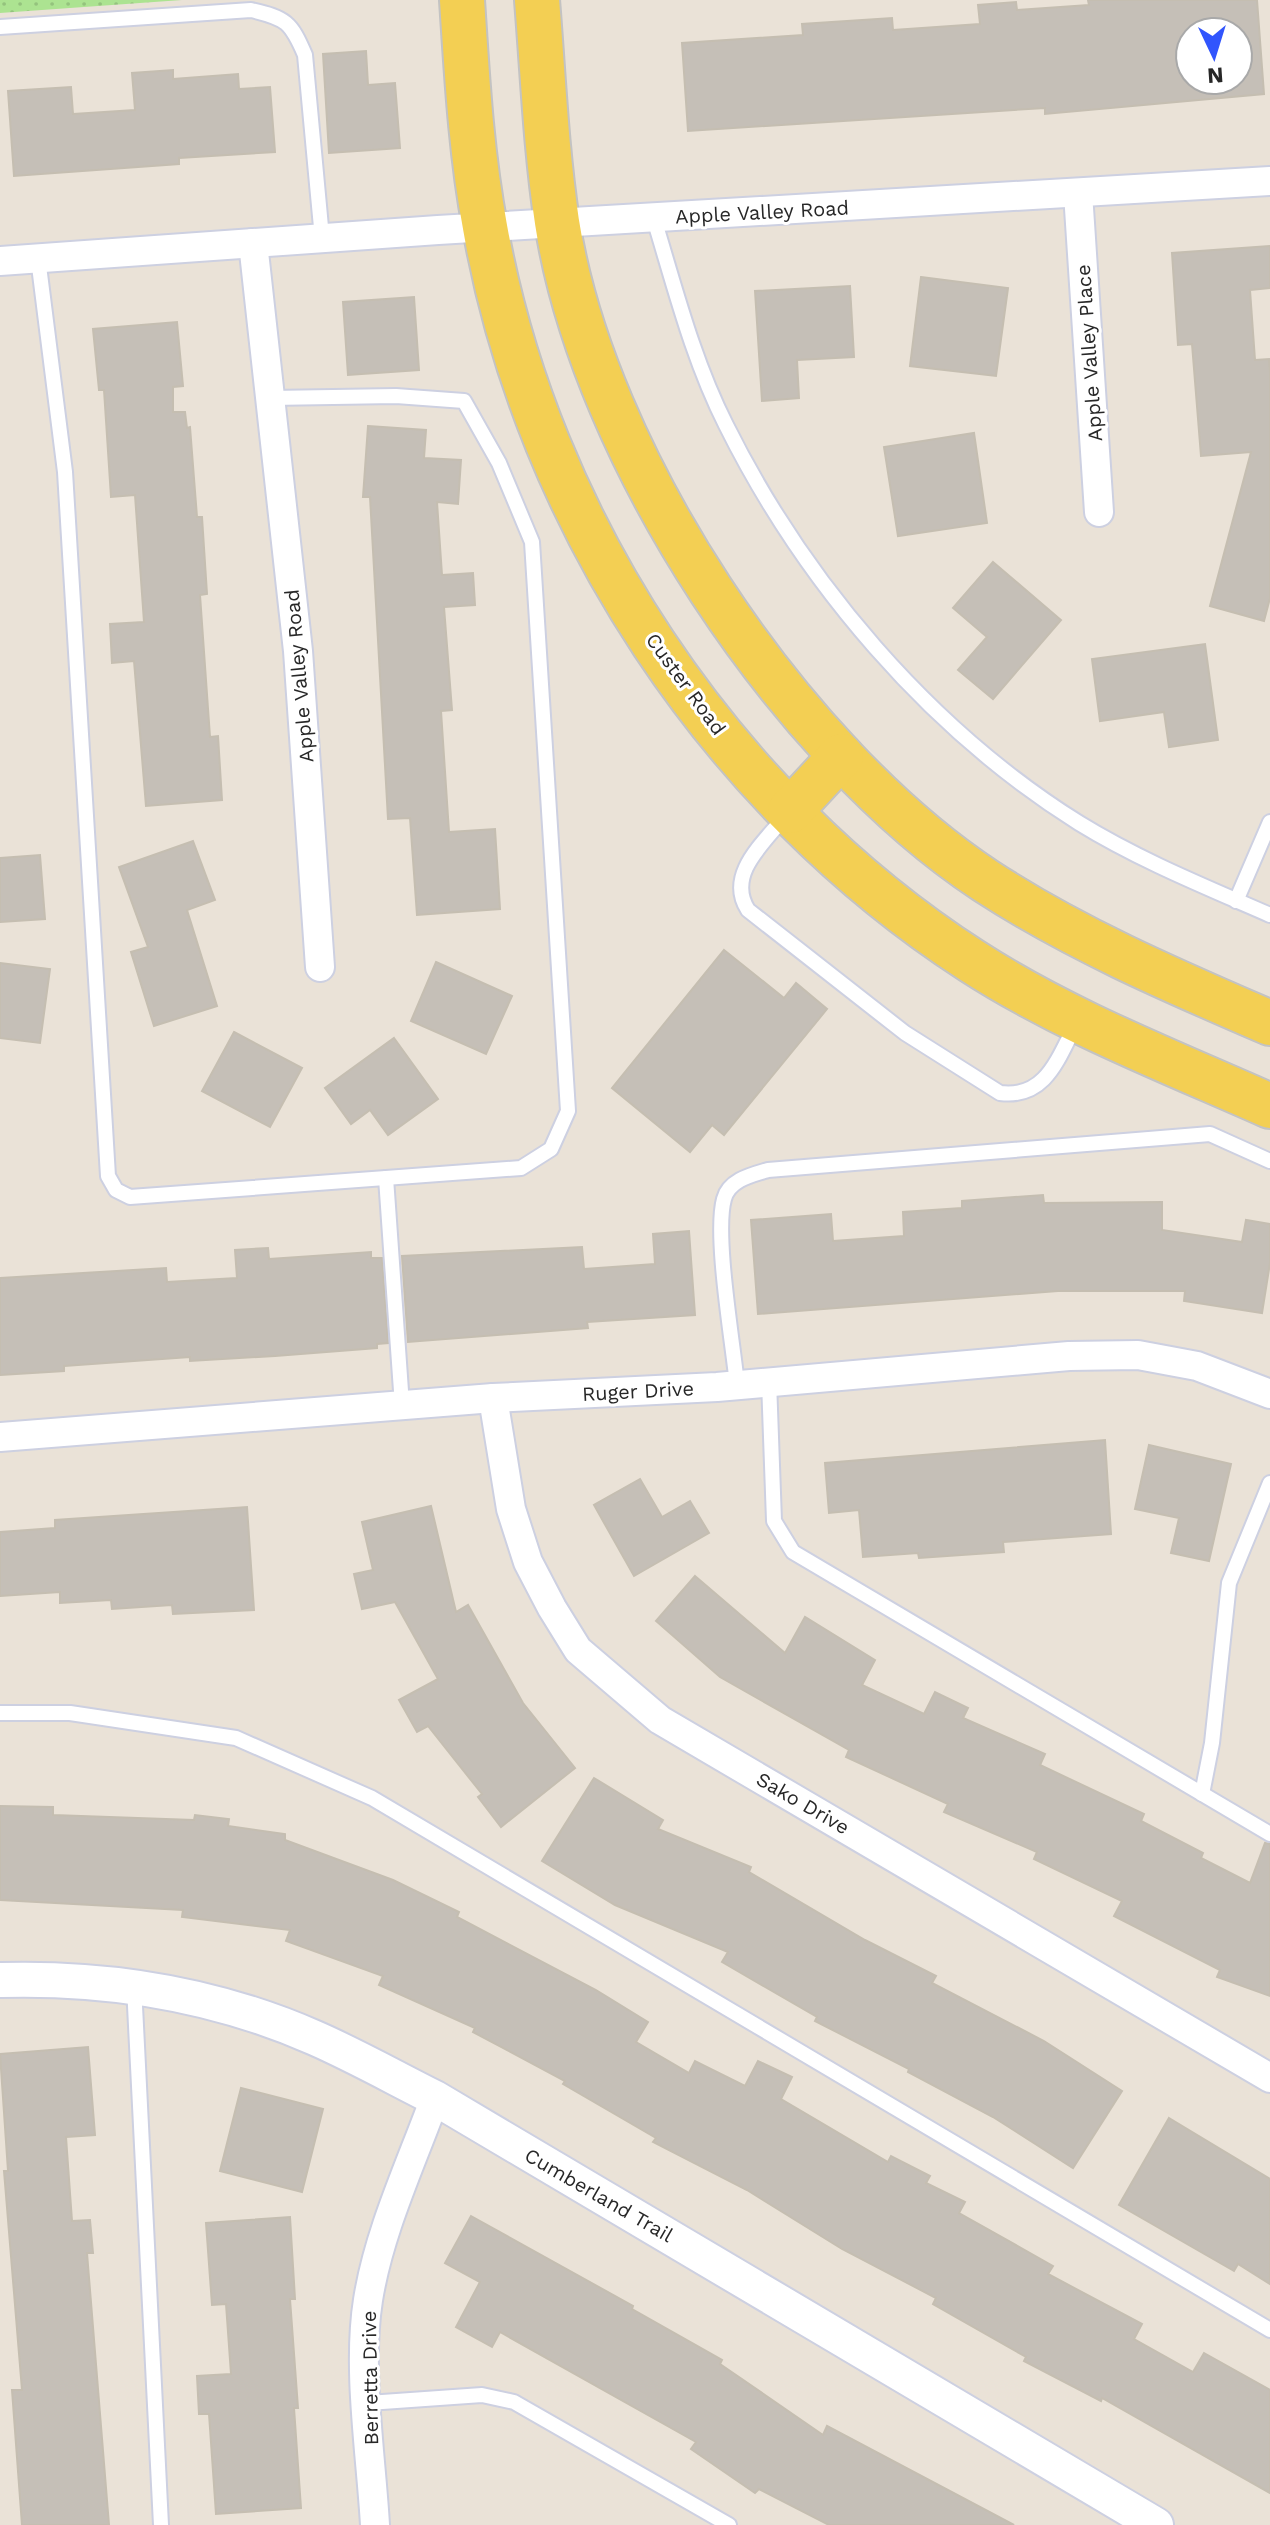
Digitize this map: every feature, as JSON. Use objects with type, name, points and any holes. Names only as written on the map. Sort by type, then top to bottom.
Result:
[{"type":"main road","name":"Custer Road","points":[[462,0],[472,139],[485,227],[500,292],[542,428],[589,532],[618,587],[677,679],[735,751],[790,811],[918,923],[973,962],[1078,1021],[1270,1106]]},
{"type":"main road","points":[[537,0],[558,224],[597,365],[644,476],[735,628],[841,756],[911,821],[985,880],[1125,960],[1270,1023]]},
{"type":"main road","points":[[790,811],[841,756]]},
{"type":"street","name":"Apple Valley Road","points":[[0,261],[485,227],[1270,181]]},
{"type":"street","name":"Apple Valley Place","points":[[1078,193],[1099,512]]},
{"type":"street","name":"Apple Valley Road","points":[[253,243],[298,651],[320,967]]},
{"type":"street","name":"Ruger Drive","points":[[0,1437],[493,1398],[737,1385],[1069,1356],[1138,1355],[1197,1366],[1270,1394]]},
{"type":"street","name":"Sako Drive","points":[[493,1398],[511,1509],[528,1562],[578,1650],[617,1685],[660,1720],[1270,2078]]},
{"type":"street","name":"Cumberland Trail","points":[[0,1980],[55,1979],[134,1985],[178,1993],[315,2038],[435,2098],[1156,2525]]},
{"type":"street","name":"Berretta Drive","points":[[375,2525],[368,2403],[368,2303],[376,2265],[435,2098]]},
{"type":"lane","points":[[0,27],[251,10],[279,16],[294,29],[305,55],[322,238]]},
{"type":"lane","points":[[654,219],[693,346],[725,423],[776,515],[840,609],[971,742],[1079,823],[1270,915]]},
{"type":"lane","points":[[38,258],[65,472],[108,1176],[116,1190],[130,1197],[521,1168],[551,1149],[568,1111],[532,542],[499,463],[464,401],[396,396],[270,398]]},
{"type":"lane","points":[[790,811],[747,865],[739,881],[739,896],[748,910],[905,1033],[1000,1093],[1010,1094],[1036,1088],[1049,1075],[1078,1021]]},
{"type":"lane","points":[[1236,901],[1270,822]]},
{"type":"lane","points":[[737,1385],[722,1228],[724,1197],[740,1179],[768,1170],[1210,1134],[1270,1161]]},
{"type":"lane","points":[[386,1178],[402,1405]]},
{"type":"lane","points":[[769,1381],[774,1521],[793,1552],[1270,1834]]},
{"type":"lane","points":[[1202,1794],[1212,1743],[1229,1583],[1270,1483]]},
{"type":"lane","points":[[0,1713],[70,1713],[236,1738],[372,1798],[1270,2330]]},
{"type":"lane","points":[[134,1985],[161,2525]]},
{"type":"lane","points":[[368,2403],[482,2395],[514,2402],[729,2525]]},
{"type":"green space","points":[[0,0],[182,0],[0,13]]},
{"type":"building","points":[[1088,0],[1257,0],[1264,94],[1254,95],[1254,16],[1174,16],[1174,96],[1242,96],[1045,114],[1045,108],[688,131],[682,43],[803,35],[802,24],[892,18],[893,30],[980,24],[978,5],[1016,2],[1017,10],[1089,5]]},
{"type":"building","points":[[366,51],[368,85],[395,83],[400,148],[329,153],[323,54]]},
{"type":"building","points":[[173,70],[173,79],[238,74],[239,89],[270,87],[275,152],[179,158],[179,164],[14,176],[8,91],[71,87],[73,114],[135,110],[132,73]]},
{"type":"building","points":[[1270,246],[1270,288],[1250,290],[1255,360],[1269,359],[1270,372],[1270,598],[1264,621],[1210,606],[1251,452],[1201,456],[1192,344],[1178,345],[1172,253]]},
{"type":"building","points":[[921,277],[1008,288],[996,376],[910,366]]},
{"type":"building","points":[[850,286],[854,357],[797,360],[799,398],[762,401],[755,291]]},
{"type":"building","points":[[414,297],[419,370],[348,375],[343,302]]},
{"type":"building","points":[[177,322],[183,386],[173,387],[173,412],[185,412],[187,428],[190,427],[197,517],[202,517],[207,594],[200,595],[210,737],[218,736],[222,800],[146,806],[134,661],[112,663],[110,624],[144,622],[135,495],[111,497],[104,390],[99,390],[93,329]]},
{"type":"building","points":[[368,426],[426,430],[424,458],[461,460],[458,504],[437,502],[442,575],[473,573],[475,605],[444,607],[452,710],[441,711],[449,832],[495,829],[500,909],[417,915],[410,818],[388,819],[370,497],[363,497]]},
{"type":"building","points":[[974,433],[987,523],[898,536],[884,447]]},
{"type":"building","points":[[993,562],[1061,620],[993,699],[958,670],[987,637],[953,608]]},
{"type":"building","points":[[1205,644],[1218,740],[1169,747],[1164,712],[1100,721],[1092,659]]},
{"type":"building","points":[[193,841],[215,900],[187,910],[217,1006],[154,1026],[131,952],[148,947],[119,867]]},
{"type":"building","points":[[40,855],[45,919],[0,922],[0,858]]},
{"type":"building","points":[[724,950],[784,998],[796,983],[827,1009],[724,1135],[712,1125],[690,1152],[612,1088]]},
{"type":"building","points":[[436,962],[512,996],[486,1054],[411,1021]]},
{"type":"building","points":[[0,963],[50,969],[40,1043],[0,1038]]},
{"type":"building","points":[[234,1032],[302,1068],[270,1127],[202,1091]]},
{"type":"building","points":[[394,1038],[438,1099],[388,1135],[370,1110],[351,1124],[325,1088]]},
{"type":"building","points":[[1043,1195],[1044,1203],[1162,1202],[1162,1230],[1242,1242],[1246,1220],[1270,1224],[1270,1263],[1262,1313],[1184,1301],[1185,1291],[1058,1291],[758,1314],[751,1220],[831,1214],[833,1241],[904,1236],[903,1212],[962,1208],[962,1201]]},
{"type":"building","points":[[689,1231],[695,1315],[587,1322],[588,1328],[408,1342],[402,1256],[582,1247],[584,1269],[655,1264],[653,1234]]},
{"type":"building","points":[[268,1248],[269,1259],[371,1252],[371,1258],[382,1258],[388,1343],[377,1344],[377,1348],[64,1366],[64,1371],[0,1375],[0,1278],[166,1268],[167,1282],[237,1278],[235,1250]]},
{"type":"building","points":[[1105,1440],[1111,1534],[1003,1542],[1004,1552],[919,1558],[918,1553],[863,1557],[859,1510],[829,1513],[825,1463]]},
{"type":"building","points":[[1149,1445],[1231,1464],[1209,1561],[1171,1553],[1179,1518],[1135,1509]]},
{"type":"building","points":[[640,1479],[662,1517],[690,1501],[709,1533],[634,1576],[594,1505]]},
{"type":"building","points":[[431,1506],[456,1612],[468,1605],[523,1703],[575,1768],[501,1827],[478,1797],[482,1794],[428,1726],[417,1732],[399,1700],[438,1679],[395,1602],[362,1609],[354,1574],[373,1570],[362,1522]]},
{"type":"building","points":[[247,1507],[254,1610],[173,1614],[172,1605],[112,1609],[111,1600],[60,1603],[60,1592],[0,1596],[0,1532],[55,1528],[55,1520]]},
{"type":"building","points":[[695,1576],[785,1653],[805,1617],[875,1660],[862,1685],[924,1714],[935,1692],[968,1708],[963,1718],[1045,1754],[1040,1765],[1144,1814],[1141,1821],[1203,1853],[1201,1858],[1250,1883],[1265,1843],[1270,1844],[1270,1996],[1217,1977],[1220,1970],[1114,1916],[1122,1901],[1034,1859],[1037,1852],[944,1812],[948,1804],[846,1757],[849,1750],[720,1677],[656,1621]]},
{"type":"building","points":[[594,1778],[663,1820],[658,1829],[751,1867],[749,1872],[865,1940],[936,1976],[932,1983],[1044,2041],[1122,2091],[1073,2168],[993,2117],[908,2072],[909,2069],[815,2021],[817,2017],[722,1962],[728,1952],[615,1905],[542,1861]]},
{"type":"building","points":[[0,1806],[53,1807],[53,1815],[194,1820],[195,1815],[229,1819],[228,1826],[285,1834],[285,1840],[393,1880],[459,1912],[457,1917],[596,1990],[648,2022],[636,2042],[689,2073],[695,2061],[745,2086],[758,2061],[792,2077],[781,2099],[888,2162],[891,2156],[930,2176],[926,2183],[965,2202],[959,2213],[1053,2266],[1048,2274],[1142,2324],[1134,2339],[1193,2372],[1204,2353],[1270,2390],[1270,2493],[1102,2398],[1101,2401],[1024,2361],[1026,2357],[933,2304],[936,2298],[842,2249],[747,2190],[653,2142],[656,2138],[563,2084],[565,2081],[473,2032],[475,2028],[379,1985],[383,1976],[286,1941],[290,1930],[182,1917],[183,1910],[0,1900]]},
{"type":"building","points":[[88,2047],[95,2135],[66,2137],[72,2221],[90,2220],[93,2253],[87,2253],[109,2525],[22,2525],[12,2390],[22,2390],[4,2171],[8,2171],[0,2054]]},
{"type":"building","points":[[241,2088],[323,2109],[302,2192],[220,2171]]},
{"type":"building","points":[[1169,2118],[1270,2179],[1270,2284],[1238,2264],[1234,2271],[1119,2205]]},
{"type":"building","points":[[471,2216],[633,2306],[632,2309],[722,2360],[720,2364],[823,2435],[827,2426],[1014,2525],[829,2525],[759,2489],[755,2493],[691,2449],[696,2442],[500,2332],[492,2347],[456,2327],[480,2282],[445,2263]]},
{"type":"building","points":[[290,2217],[295,2299],[290,2299],[298,2408],[294,2408],[301,2508],[216,2514],[209,2414],[199,2414],[197,2376],[231,2374],[226,2304],[212,2305],[206,2223]]}]
